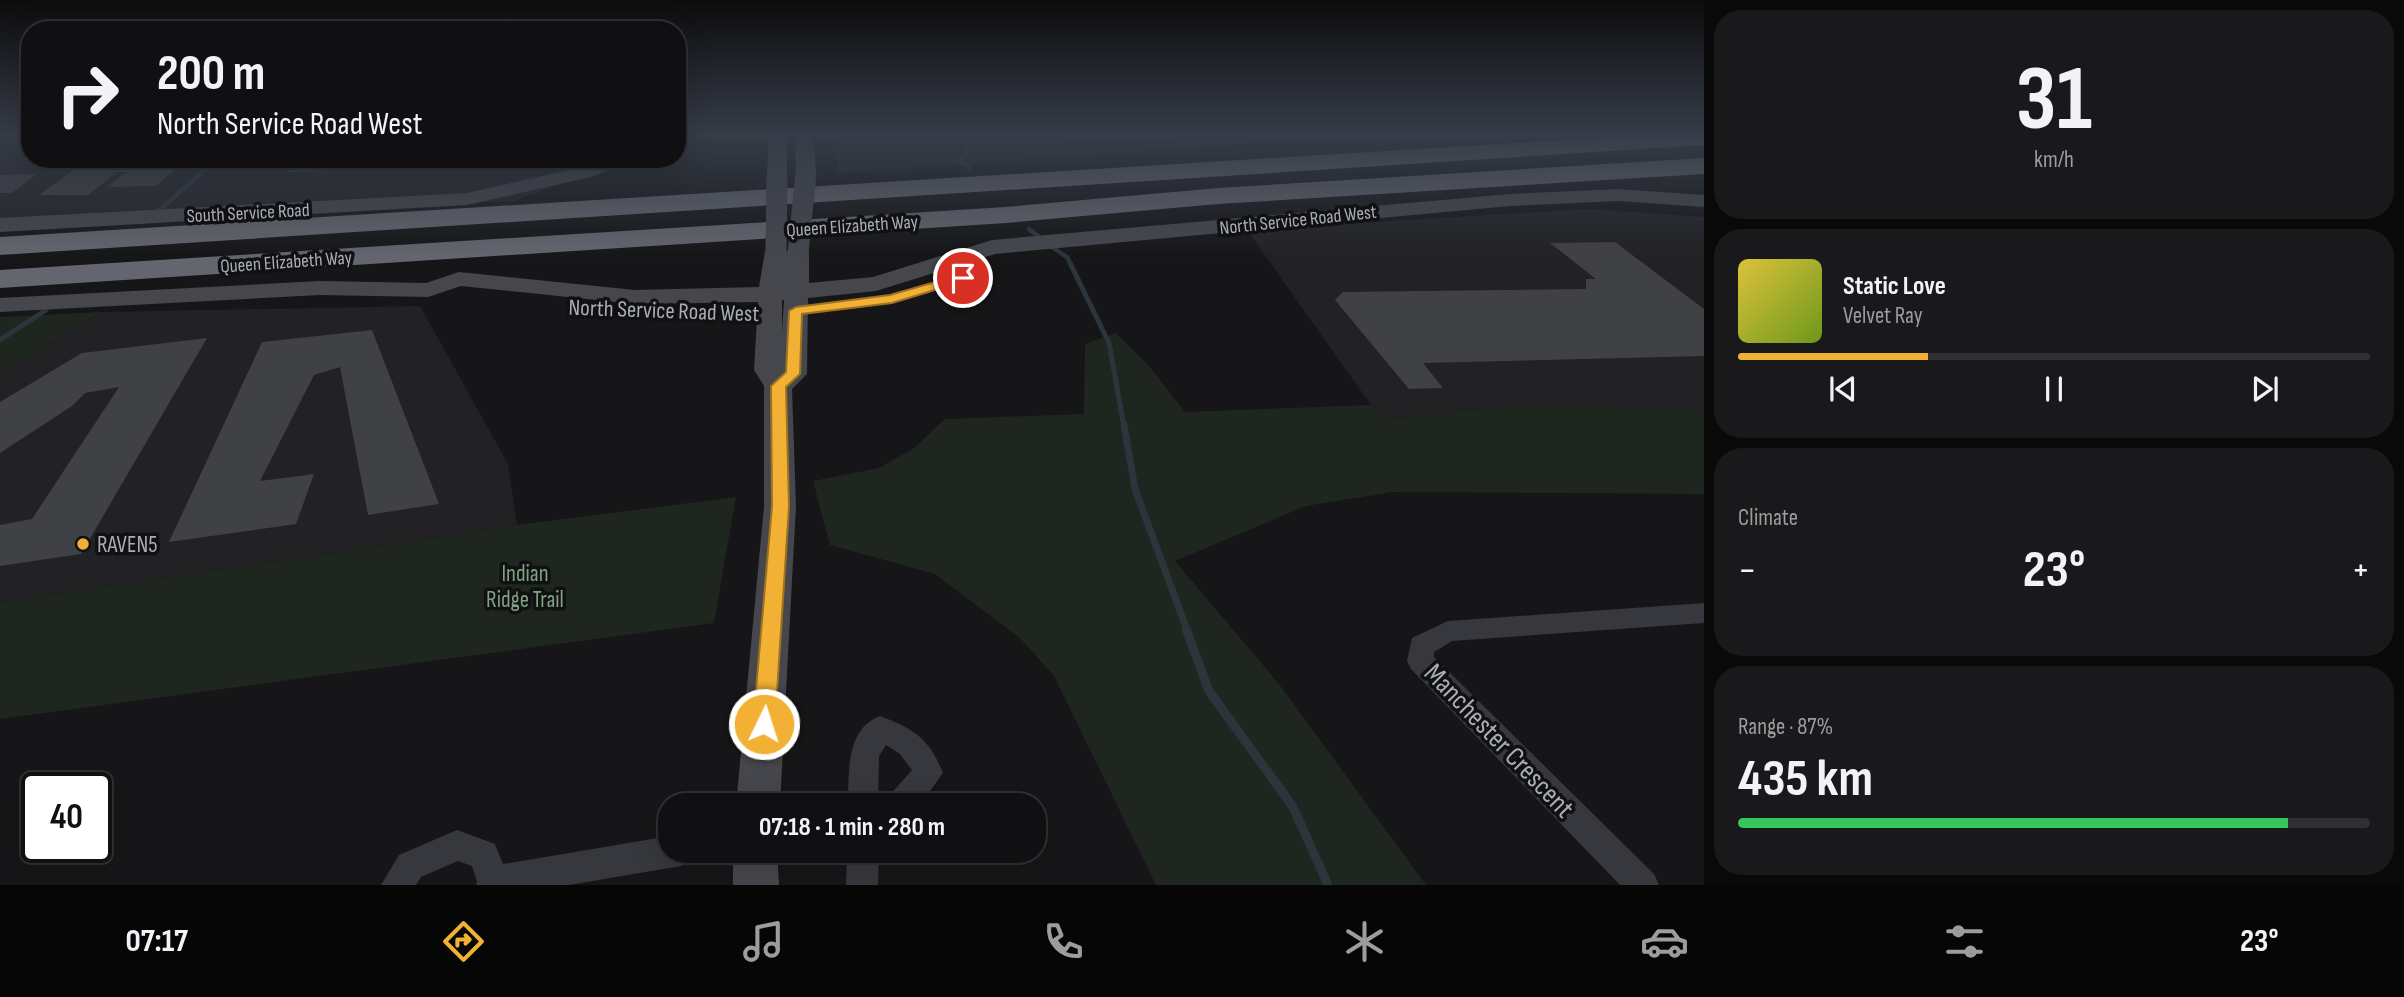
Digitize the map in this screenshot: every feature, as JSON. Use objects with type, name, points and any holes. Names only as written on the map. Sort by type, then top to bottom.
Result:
[{"type":"highway","name":"Queen Elizabeth Way","points":[[0,246],[1093,176]]},
{"type":"highway","name":"Queen Elizabeth Way","points":[[0,279],[952,218],[1218,196],[1550,176]]},
{"type":"highway","points":[[1360,189],[1704,179]]},
{"type":"street","name":"South Service Road","points":[[0,225],[467,199],[569,176]]},
{"type":"street","points":[[777,176],[796,301],[793,374],[778,386]]},
{"type":"street","points":[[759,793],[780,506],[778,386],[768,370],[769,304],[787,252],[805,176]]},
{"type":"street","name":"North Service Road West","points":[[0,305],[320,288],[428,290],[438,295],[606,312],[796,301],[892,299],[963,278],[1059,243],[1379,210],[1510,200],[1618,195],[1704,201]]},
{"type":"street","name":"Manchester Crescent","points":[[1643,885],[1420,661],[1421,646],[1448,631],[1704,613]]},
{"type":"street","points":[[863,793],[864,754],[880,729],[901,738],[921,755],[928,773],[911,793]]},
{"type":"street","points":[[397,885],[410,866],[457,845],[484,855],[493,883],[658,854]]},
{"type":"street","points":[[755,863],[755,885]]},
{"type":"street","points":[[862,885],[863,863]]},
{"type":"shaded area","points":[[0,176],[580,176],[514,201],[0,221]]},
{"type":"shaded area","points":[[1587,209],[1704,217],[1704,406],[1511,405],[1392,418],[1371,405],[1247,230]]},
{"type":"shaded area","points":[[420,306],[508,464],[517,525],[0,602],[0,373],[102,312]]},
{"type":"green space","points":[[102,312],[0,373],[0,317]]},
{"type":"green space","points":[[1116,333],[1149,366],[1185,412],[1371,405],[1392,418],[1511,405],[1704,406],[1704,494],[1392,492],[1306,506],[1175,561],[1279,684],[1426,885],[1156,885],[1054,676],[1019,637],[935,574],[830,545],[813,481],[879,468],[914,448],[945,419],[1084,414],[1085,344]]},
{"type":"green space","name":"Indian Ridge Trail","points":[[736,497],[714,623],[0,719],[0,602],[517,525]]},
{"type":"building","points":[[0,176],[34,176],[12,193],[0,193]]},
{"type":"building","points":[[64,176],[112,176],[88,195],[39,195]]},
{"type":"building","points":[[121,176],[167,176],[156,186],[107,187]]},
{"type":"building","points":[[1615,242],[1704,309],[1704,356],[1423,363],[1443,388],[1409,389],[1335,300],[1343,292],[1586,289],[1586,279],[1596,279],[1550,243]]},
{"type":"building","points":[[372,330],[439,504],[368,515],[340,367],[314,375],[260,481],[314,474],[296,524],[169,542],[262,342]]},
{"type":"building","points":[[207,338],[81,554],[0,566],[0,525],[32,519],[119,387],[85,393],[72,406],[0,453],[0,402],[82,353]]},
{"type":"waterway","points":[[155,214],[197,176]]},
{"type":"waterway","points":[[1029,229],[1042,239]]},
{"type":"waterway","points":[[1052,247],[1067,257],[1070,263]]},
{"type":"waterway","points":[[1070,263],[1109,343],[1124,427]]},
{"type":"waterway","points":[[0,340],[46,310]]},
{"type":"waterway","points":[[1124,425],[1135,489],[1187,630]]},
{"type":"waterway","points":[[1186,629],[1209,691],[1293,807],[1328,885]]},
{"type":"place","name":"RAVEN5","points":[[83,544]]},
{"type":"route","points":[[764,724],[780,506],[778,386],[793,374],[796,311],[892,299],[963,278]]}]
